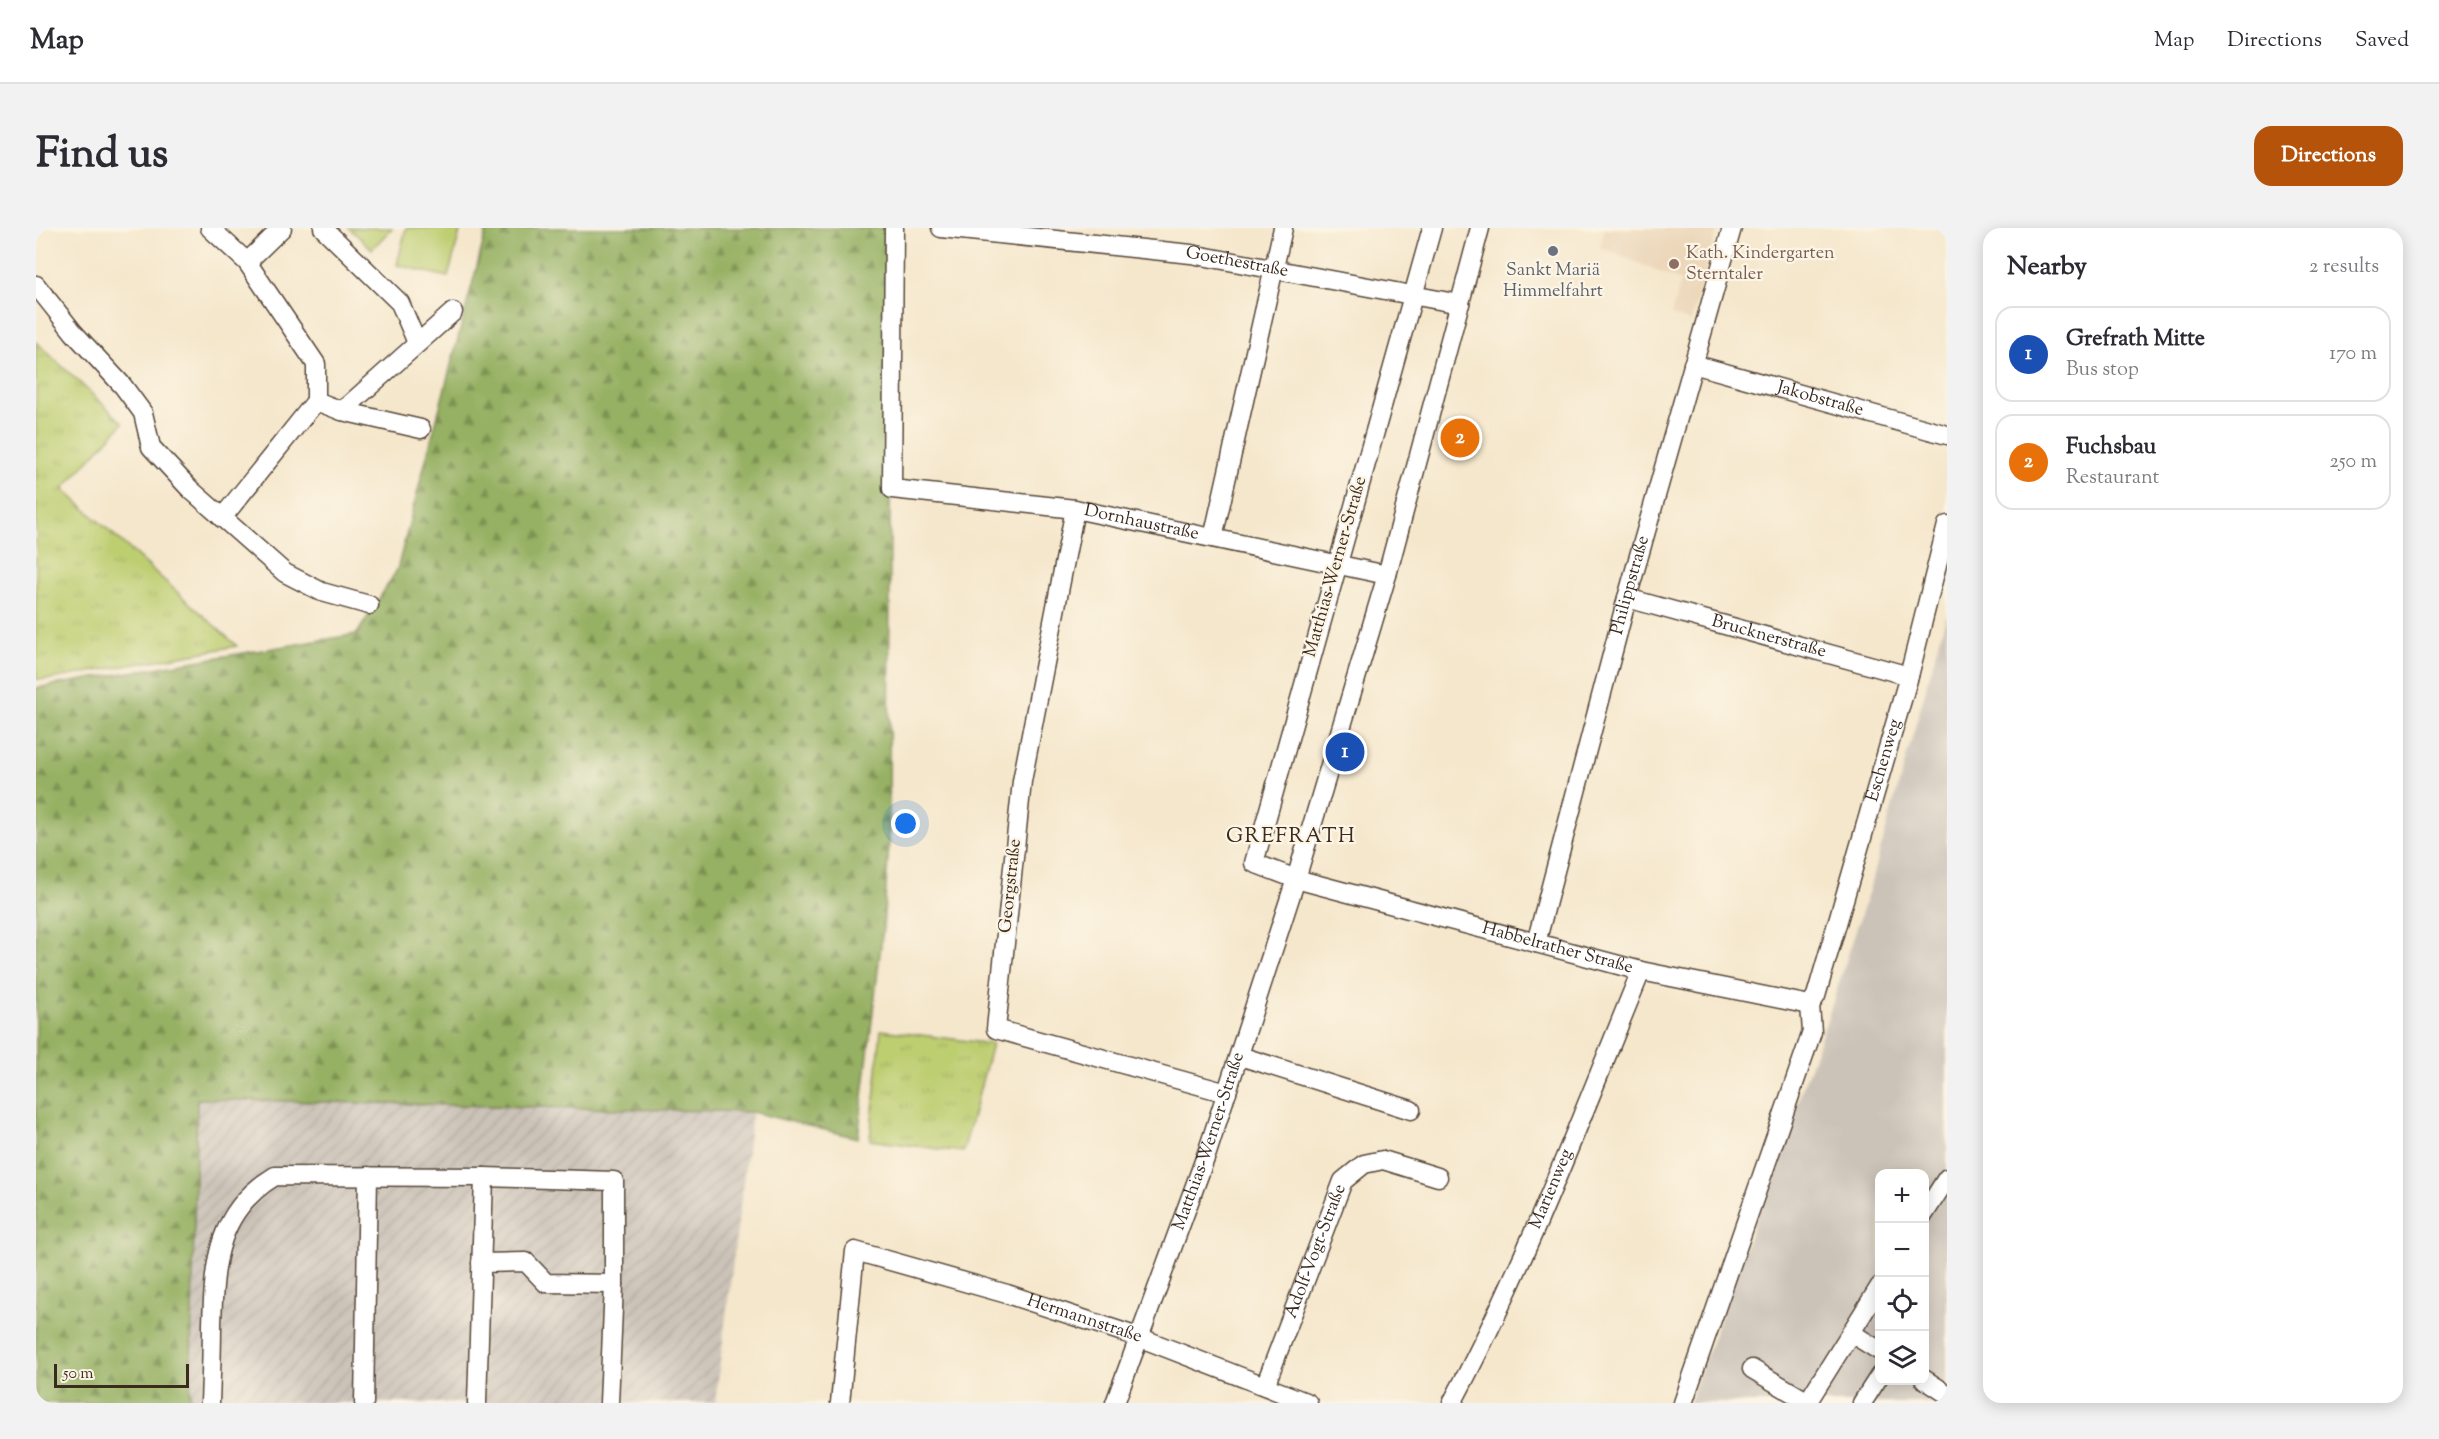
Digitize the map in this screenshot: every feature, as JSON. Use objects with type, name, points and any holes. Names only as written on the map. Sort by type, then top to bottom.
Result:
[{"type":"street","points":[[210,228],[248,262],[316,364],[316,401],[222,518]]},
{"type":"street","points":[[248,262],[282,228]]},
{"type":"street","points":[[323,228],[400,303],[417,343]]},
{"type":"street","name":"Dornhaustraße","points":[[894,228],[892,489],[1075,509],[1387,574]]},
{"type":"street","name":"Goethestraße","points":[[941,228],[1191,254],[1460,304]]},
{"type":"street","points":[[1213,538],[1283,228]]},
{"type":"street","name":"Matthias-Werner-Straße","points":[[1296,879],[1254,863],[1432,228]]},
{"type":"street","name":"Matthias-Werner-Straße","points":[[1115,1403],[1141,1338],[1240,1056],[1296,879],[1387,574],[1480,228]]},
{"type":"street","name":"Philippstraße","points":[[1536,943],[1627,598],[1732,228]]},
{"type":"street","points":[[36,285],[74,333],[123,386],[143,413],[152,447],[190,489],[285,573],[322,592],[369,605]]},
{"type":"street","points":[[342,411],[453,312]]},
{"type":"street","name":"Jakobstraße","points":[[1693,364],[1947,435]]},
{"type":"street","points":[[316,401],[342,411],[421,429]]},
{"type":"street","name":"Georgstraße","points":[[1075,509],[1022,781],[996,1029],[1227,1093]]},
{"type":"street","name":"Eschenweg","points":[[1683,1403],[1812,1032],[1813,1001],[1909,676],[1947,525]]},
{"type":"street","name":"Brucknerstraße","points":[[1627,598],[1909,676]]},
{"type":"street","name":"Habbelrather Straße","points":[[1296,879],[1641,971],[1813,1001]]},
{"type":"street","name":"Marienweg","points":[[1452,1403],[1490,1332],[1538,1224],[1641,971]]},
{"type":"street","points":[[1240,1056],[1411,1110]]},
{"type":"street","name":"Adolf-Vogt-Straße","points":[[1265,1386],[1343,1181],[1364,1164],[1383,1160],[1438,1177]]},
{"type":"street","points":[[210,1403],[214,1272],[225,1230],[243,1202],[258,1186],[275,1176],[484,1177],[614,1181],[614,1284],[609,1403]]},
{"type":"street","points":[[364,1403],[368,1176]]},
{"type":"street","points":[[477,1403],[484,1177]]},
{"type":"street","points":[[1929,1206],[1947,1178]]},
{"type":"street","name":"Hermannstraße","points":[[840,1403],[855,1251],[1006,1294],[1141,1338],[1308,1403]]},
{"type":"street","points":[[482,1263],[526,1262],[546,1283],[614,1284]]},
{"type":"street","points":[[1752,1369],[1807,1402],[1875,1294]]},
{"type":"street","points":[[1851,1333],[1875,1348]]},
{"type":"street","points":[[1929,1382],[1947,1394]]},
{"type":"street","points":[[1862,1403],[1875,1383]]},
{"type":"shaded area","name":"Kath. Kindergarten Sterntaler","points":[[1605,228],[1718,228],[1691,322],[1671,315],[1681,281],[1600,247]]},
{"type":"shaded area","points":[[1947,614],[1947,1403],[1689,1403],[1827,1020],[1869,890]]},
{"type":"shaded area","points":[[196,1099],[752,1112],[715,1403],[190,1403]]},
{"type":"green space","points":[[349,228],[392,228],[372,249]]},
{"type":"green space","points":[[406,228],[461,228],[448,277],[397,265]]},
{"type":"green space","points":[[487,228],[891,228],[889,846],[883,928],[858,1138],[752,1112],[197,1099],[190,1403],[36,1403],[36,688],[357,634],[397,570]]},
{"type":"green space","points":[[36,342],[123,423],[63,489],[237,646],[51,679],[36,679]]},
{"type":"green space","points":[[881,1030],[992,1044],[963,1152],[870,1140]]},
{"type":"place","name":"Sankt Mariä Himmelfahrt","points":[[1553,251]]},
{"type":"place","name":"Kath. Kindergarten Sterntaler","points":[[1674,264]]},
{"type":"place","name":"Fuchsbau","points":[[1460,438]]},
{"type":"place","name":"Grefrath Mitte","points":[[1345,752]]},
{"type":"district","name":"GREFRATH","points":[[1291,837]]}]
